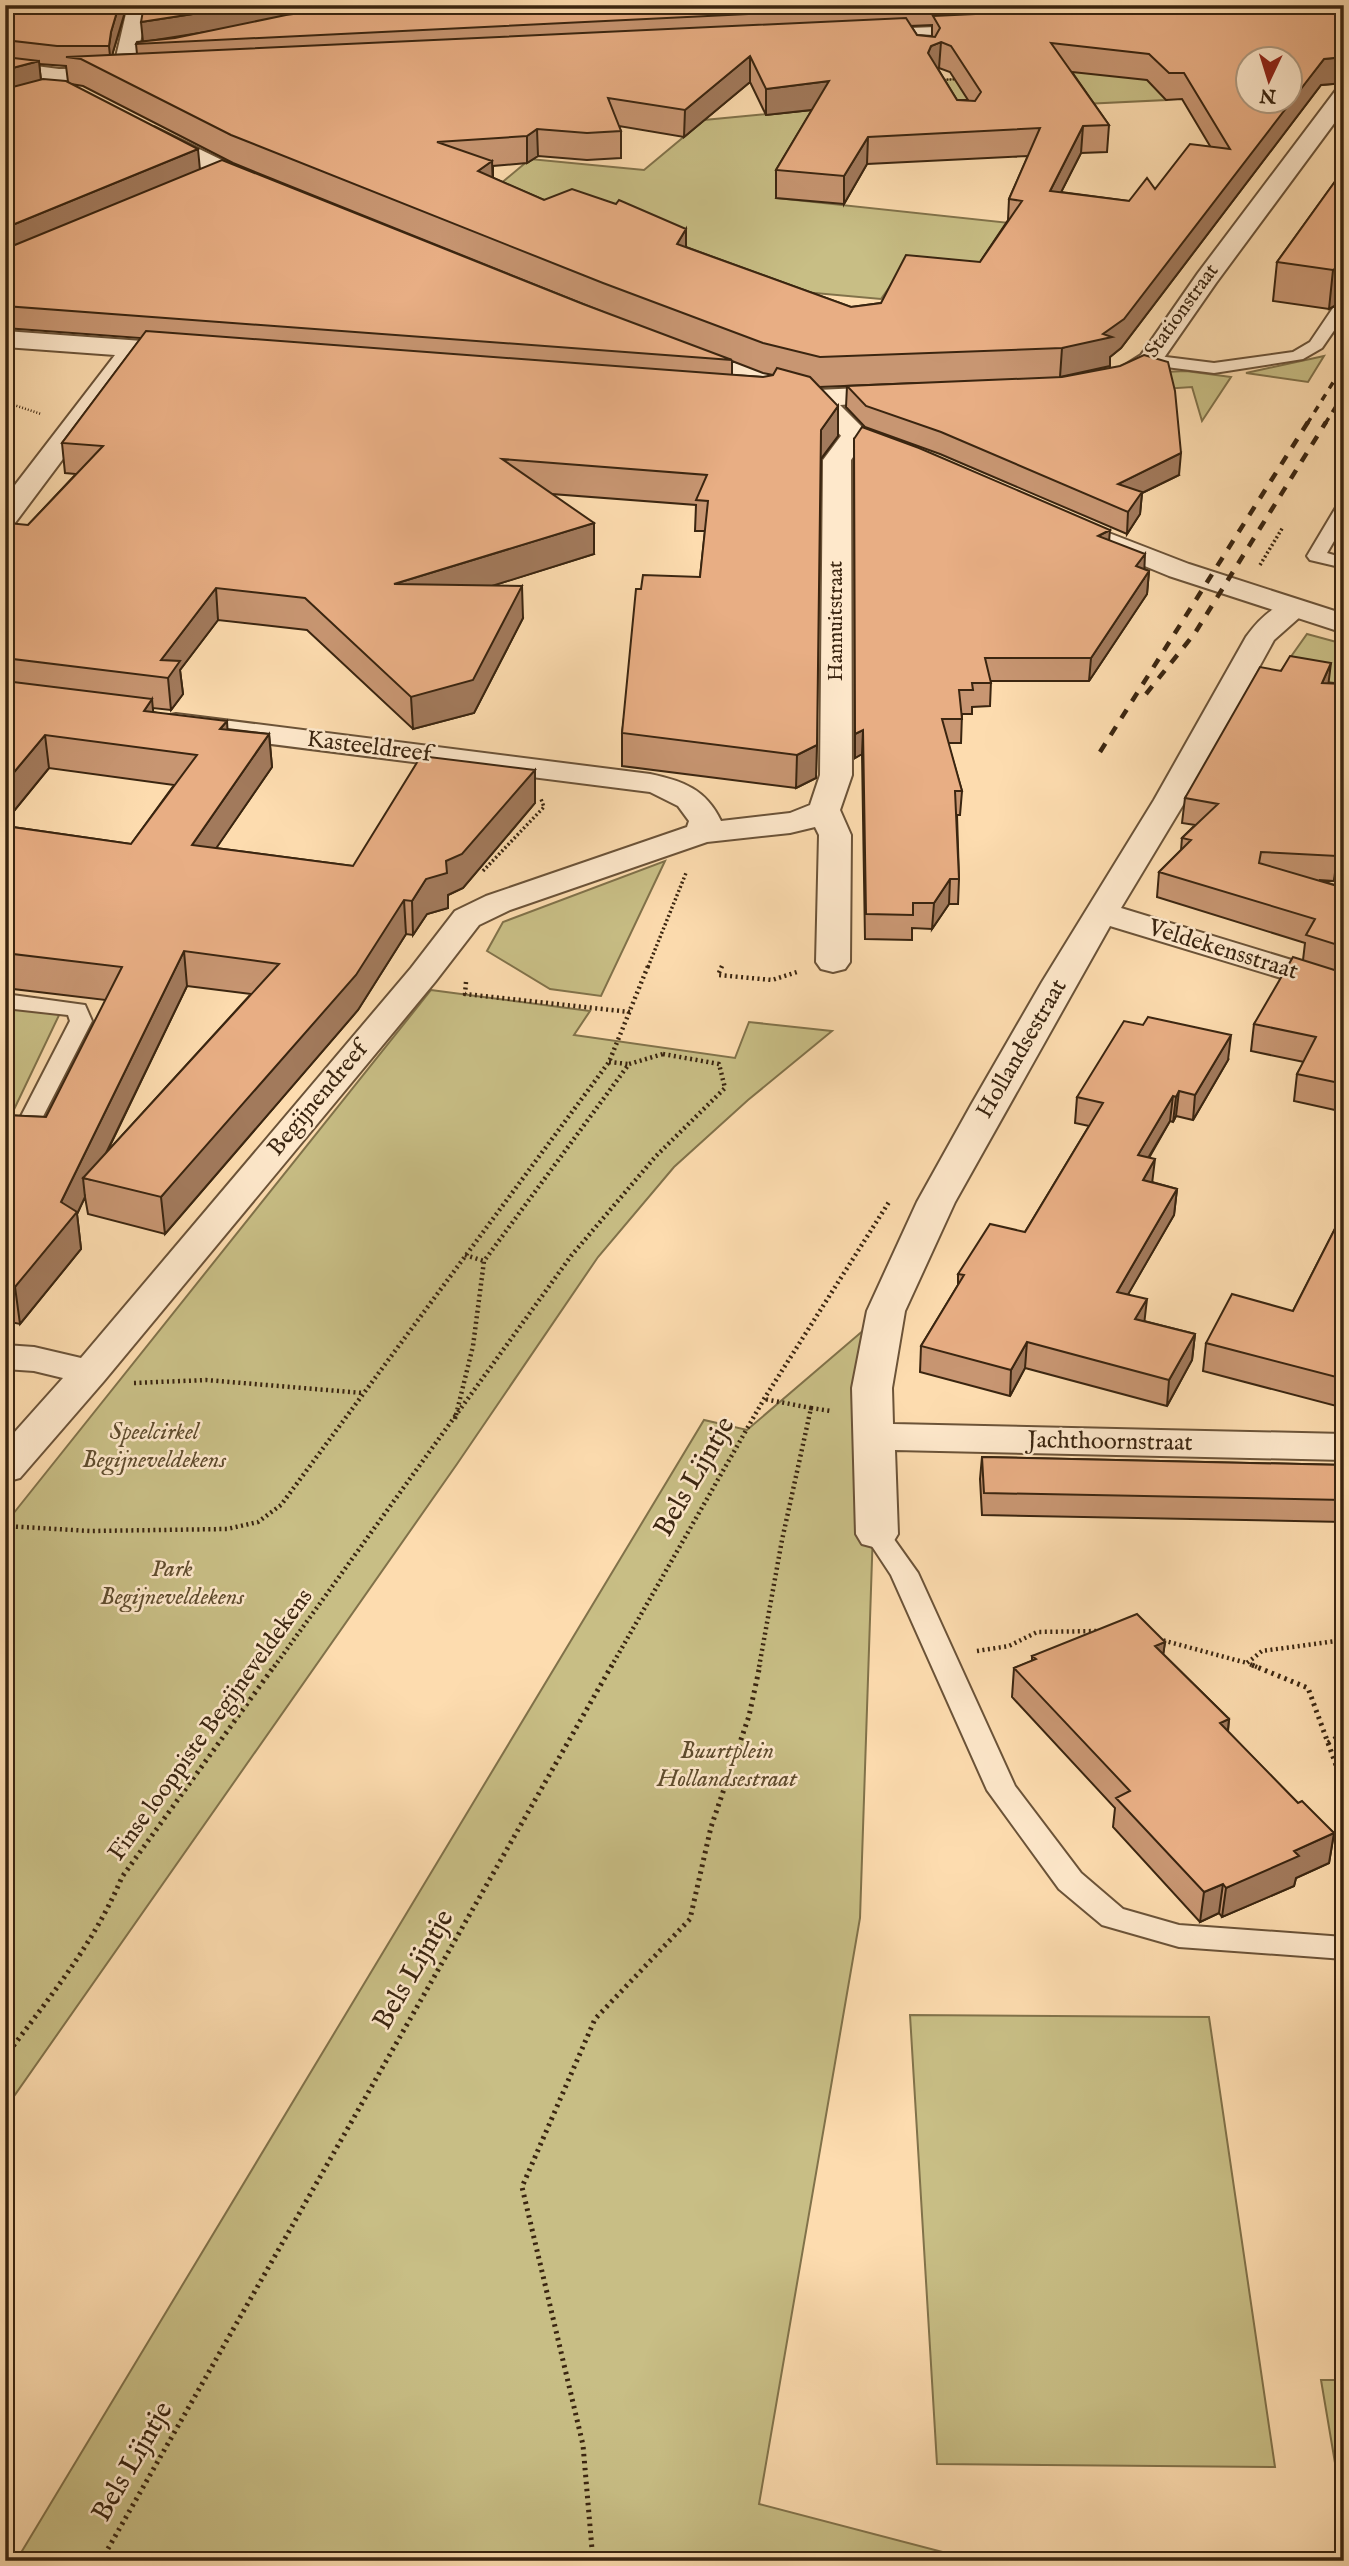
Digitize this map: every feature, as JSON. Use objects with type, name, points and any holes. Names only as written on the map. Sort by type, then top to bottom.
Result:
[{"type":"street","points":[[131,59],[138,5]]},
{"type":"street","points":[[845,37],[1010,30]]},
{"type":"street","points":[[913,34],[926,55]]},
{"type":"street","points":[[46,85],[131,59],[181,71]]},
{"type":"street","points":[[5,68],[85,99]]},
{"type":"street","name":"Stationstraat","points":[[1077,384],[1120,376],[1150,360],[1214,268],[1341,105]]},
{"type":"street","points":[[132,123],[225,170],[285,194]]},
{"type":"street","points":[[200,180],[225,170]]},
{"type":"street","points":[[5,339],[202,354]]},
{"type":"street","points":[[667,347],[775,387],[818,398],[855,435],[929,462]]},
{"type":"street","points":[[5,517],[133,349]]},
{"type":"street","points":[[730,394],[818,398],[923,393]]},
{"type":"street","name":"Hannuitstraat","points":[[824,810],[836,775],[837,460],[855,435]]},
{"type":"street","points":[[1068,524],[1179,570],[1344,624]]},
{"type":"street","name":"Hollandsestraat","points":[[877,1534],[876,1437],[872,1418],[872,1388],[886,1311],[936,1202],[1059,982],[1170,800],[1261,638],[1273,623],[1294,609]]},
{"type":"street","name":"Kasteeldreef","points":[[142,718],[650,782],[676,788],[692,799],[705,821],[702,833]]},
{"type":"street","points":[[702,833],[790,823],[808,819],[824,810],[835,835],[834,962]]},
{"type":"street","name":"Begijnendreef","points":[[5,1469],[90,1372],[423,975],[467,918],[498,903],[702,833]]},
{"type":"street","name":"Veldekensstraat","points":[[1102,913],[1344,987]]},
{"type":"street","points":[[5,1357],[34,1359],[90,1372]]},
{"type":"street","name":"Jachthoornstraat","points":[[876,1437],[1344,1447]]},
{"type":"lane","points":[[1150,360],[1214,368],[1297,356],[1312,350],[1339,311]]},
{"type":"lane","points":[[1275,379],[1297,356]]},
{"type":"lane","points":[[1344,508],[1316,556],[1344,563]]},
{"type":"lane","points":[[5,1001],[77,1010],[81,1021],[27,1127],[5,1131]]},
{"type":"lane","points":[[877,1534],[904,1573],[1002,1790],[1070,1881],[1113,1917],[1179,1936],[1343,1947]]},
{"type":"path","points":[[941,80],[966,79]]},
{"type":"path","points":[[467,918],[467,889],[544,807],[541,796]]},
{"type":"path","points":[[5,1527],[104,1531],[227,1529],[258,1522],[281,1504],[609,1062],[688,870]]},
{"type":"path","points":[[722,966],[718,975],[772,980],[834,962]]},
{"type":"path","points":[[466,970],[465,994],[630,1012]]},
{"type":"path","name":"Finse looppiste Begijneveldekens","points":[[5,2057],[95,1933],[113,1903],[122,1877],[455,1419],[571,1256],[656,1156],[725,1088],[719,1064],[663,1054],[629,1064],[484,1261],[473,1346],[455,1419]]},
{"type":"path","points":[[609,1062],[629,1064]]},
{"type":"path","points":[[466,1255],[484,1261]]},
{"type":"path","points":[[90,1372],[124,1383],[205,1380],[363,1393]]},
{"type":"path","name":"Bels Lijntje","points":[[101,2561],[764,1399],[811,1408],[782,1540],[774,1595],[749,1716],[711,1827],[690,1919],[595,2019],[522,2187],[583,2445],[593,2561]]},
{"type":"path","points":[[942,1657],[1009,1646],[1037,1632],[1103,1631]]},
{"type":"path","points":[[1155,1638],[1247,1663],[1308,1688],[1344,1787]]},
{"type":"path","points":[[1247,1663],[1262,1651],[1344,1640]]},
{"type":"path","points":[[1328,1743],[1344,1733]]},
{"type":"path","points":[[1343,1947],[1340,1889],[1344,1874]]},
{"type":"green space","points":[[1142,68],[1166,100],[960,110],[941,80]]},
{"type":"green space","points":[[829,108],[776,198],[1010,223],[977,283],[898,275],[881,299],[736,286],[499,185],[530,159],[644,170],[704,120]]},
{"type":"green space","points":[[1324,356],[1308,382],[1246,373]]},
{"type":"green space","points":[[1186,371],[1231,377],[1202,421],[1192,387],[1163,389],[1164,372]]},
{"type":"green space","points":[[1307,634],[1344,644],[1344,685],[1280,672]]},
{"type":"green space","points":[[665,861],[601,996],[550,989],[487,951],[503,922]]},
{"type":"green space","name":"Park Begijneveldekens","points":[[431,990],[590,1011],[574,1035],[735,1058],[749,1022],[832,1031],[748,1100],[674,1167],[598,1257],[457,1464],[5,2109],[5,1524]]},
{"type":"green space","points":[[5,1005],[61,1011],[9,1120],[5,1120]]},
{"type":"green space","name":"Buurtplein Hollandsestraat","points":[[886,1311],[876,1440],[860,1918],[759,2504],[977,2561],[16,2561],[704,1420],[747,1430]]},
{"type":"green space","points":[[910,2015],[1209,2017],[1275,2467],[937,2464]]},
{"type":"green space","points":[[1321,2380],[1344,2380],[1344,2516]]},
{"type":"building","points":[[5,5],[119,5],[109,46],[57,46],[5,40]]},
{"type":"building","points":[[144,5],[251,5],[141,22]]},
{"type":"building","points":[[358,5],[932,5],[136,44],[286,15]]},
{"type":"building","points":[[1161,5],[1337,5],[1344,14],[1344,57],[1324,59],[1304,85],[1304,46],[1234,46],[1234,116],[1280,116],[1124,319],[1103,334],[1112,337],[1062,348],[820,357],[763,343],[603,283],[231,135],[81,59],[66,57],[906,18],[917,35],[935,37],[940,28],[933,16]],"holes":[[[941,42],[951,46],[981,92],[975,101],[957,100],[928,53],[931,46]],[[1051,43],[1149,54],[1169,73],[1184,73],[1230,149],[1190,144],[1155,189],[1147,178],[1129,201],[1050,191],[1083,126],[1109,125]],[[750,56],[766,89],[829,81],[776,170],[844,176],[868,137],[1040,128],[1009,199],[1022,201],[980,262],[906,255],[881,303],[851,307],[677,244],[686,229],[619,200],[616,204],[572,189],[544,200],[478,171],[492,161],[437,142],[527,136],[537,129],[587,133],[621,131],[608,98],[685,110]]]},
{"type":"building","points":[[5,57],[39,61],[5,70]]},
{"type":"building","points":[[43,79],[66,81],[198,149],[5,228],[5,89]]},
{"type":"building","points":[[222,160],[583,304],[732,360],[5,306],[5,249]]},
{"type":"building","points":[[1344,169],[1344,264],[1333,270],[1277,262]]},
{"type":"building","points":[[146,331],[763,377],[773,375],[777,368],[810,377],[838,406],[821,430],[817,745],[797,755],[622,733],[636,589],[641,589],[643,575],[700,577],[708,501],[696,500],[707,475],[502,459],[594,523],[394,584],[522,586],[473,680],[411,697],[305,598],[216,588],[161,660],[180,661],[168,678],[5,658],[5,526],[8,523],[28,525],[103,446],[62,443]]},
{"type":"building","points":[[1144,355],[1168,362],[1175,391],[1181,453],[1118,484],[1142,492],[1128,512],[941,432],[866,406],[847,386],[1062,377],[1120,366]]},
{"type":"building","points":[[862,427],[919,448],[1110,530],[1098,536],[1145,554],[1136,566],[1149,571],[1091,658],[985,658],[991,683],[972,683],[973,690],[959,690],[962,719],[942,719],[962,791],[955,791],[959,879],[950,879],[934,903],[913,903],[913,915],[866,914],[863,730],[855,734],[854,439]]},
{"type":"building","points":[[1290,656],[1331,663],[1322,683],[1344,684],[1344,824],[1337,856],[1261,852],[1259,863],[1344,888],[1344,947],[1306,935],[1315,919],[1159,872],[1191,840],[1182,838],[1218,804],[1185,798],[1260,667],[1281,671]]},
{"type":"building","points":[[5,681],[152,699],[144,711],[227,721],[220,729],[269,734],[192,845],[353,866],[421,756],[535,770],[462,854],[446,861],[447,873],[426,879],[412,901],[404,900],[356,975],[161,1197],[83,1178],[279,964],[184,951],[61,1202],[77,1212],[15,1287],[5,1285],[5,1115],[46,1117],[122,967],[5,953],[5,826],[131,844],[197,755],[45,735],[5,783]]},
{"type":"building","points":[[1293,957],[1344,973],[1344,1084],[1297,1074],[1316,1037],[1254,1024]]},
{"type":"building","points":[[1148,1017],[1231,1035],[1195,1095],[1179,1091],[1176,1097],[1173,1096],[1138,1155],[1155,1159],[1143,1180],[1177,1189],[1117,1292],[1147,1299],[1135,1319],[1195,1334],[1169,1380],[1027,1342],[1011,1370],[921,1346],[964,1275],[958,1274],[990,1224],[1025,1232],[1103,1103],[1077,1097],[1124,1021],[1143,1025]]},
{"type":"building","points":[[1344,1211],[1344,1379],[1206,1343],[1232,1294],[1293,1311]]},
{"type":"building","points":[[982,1457],[1344,1465],[1344,1500],[984,1493]]},
{"type":"building","points":[[1137,1614],[1165,1642],[1155,1646],[1229,1719],[1220,1723],[1298,1803],[1302,1801],[1334,1833],[1294,1851],[1299,1856],[1226,1888],[1223,1884],[1204,1892],[1116,1798],[1130,1791],[1014,1668],[1036,1659],[1032,1656]]},
{"type":"railway","points":[[1307,424],[1344,365]]},
{"type":"railway","points":[[1325,424],[1344,393]]},
{"type":"railway","points":[[1100,752],[1308,422]]},
{"type":"railway","points":[[1146,694],[1195,633],[1326,422]]},
{"type":"park label","name":"Speelcirkel Begijneveldekens","points":[[154,1446]]}]
